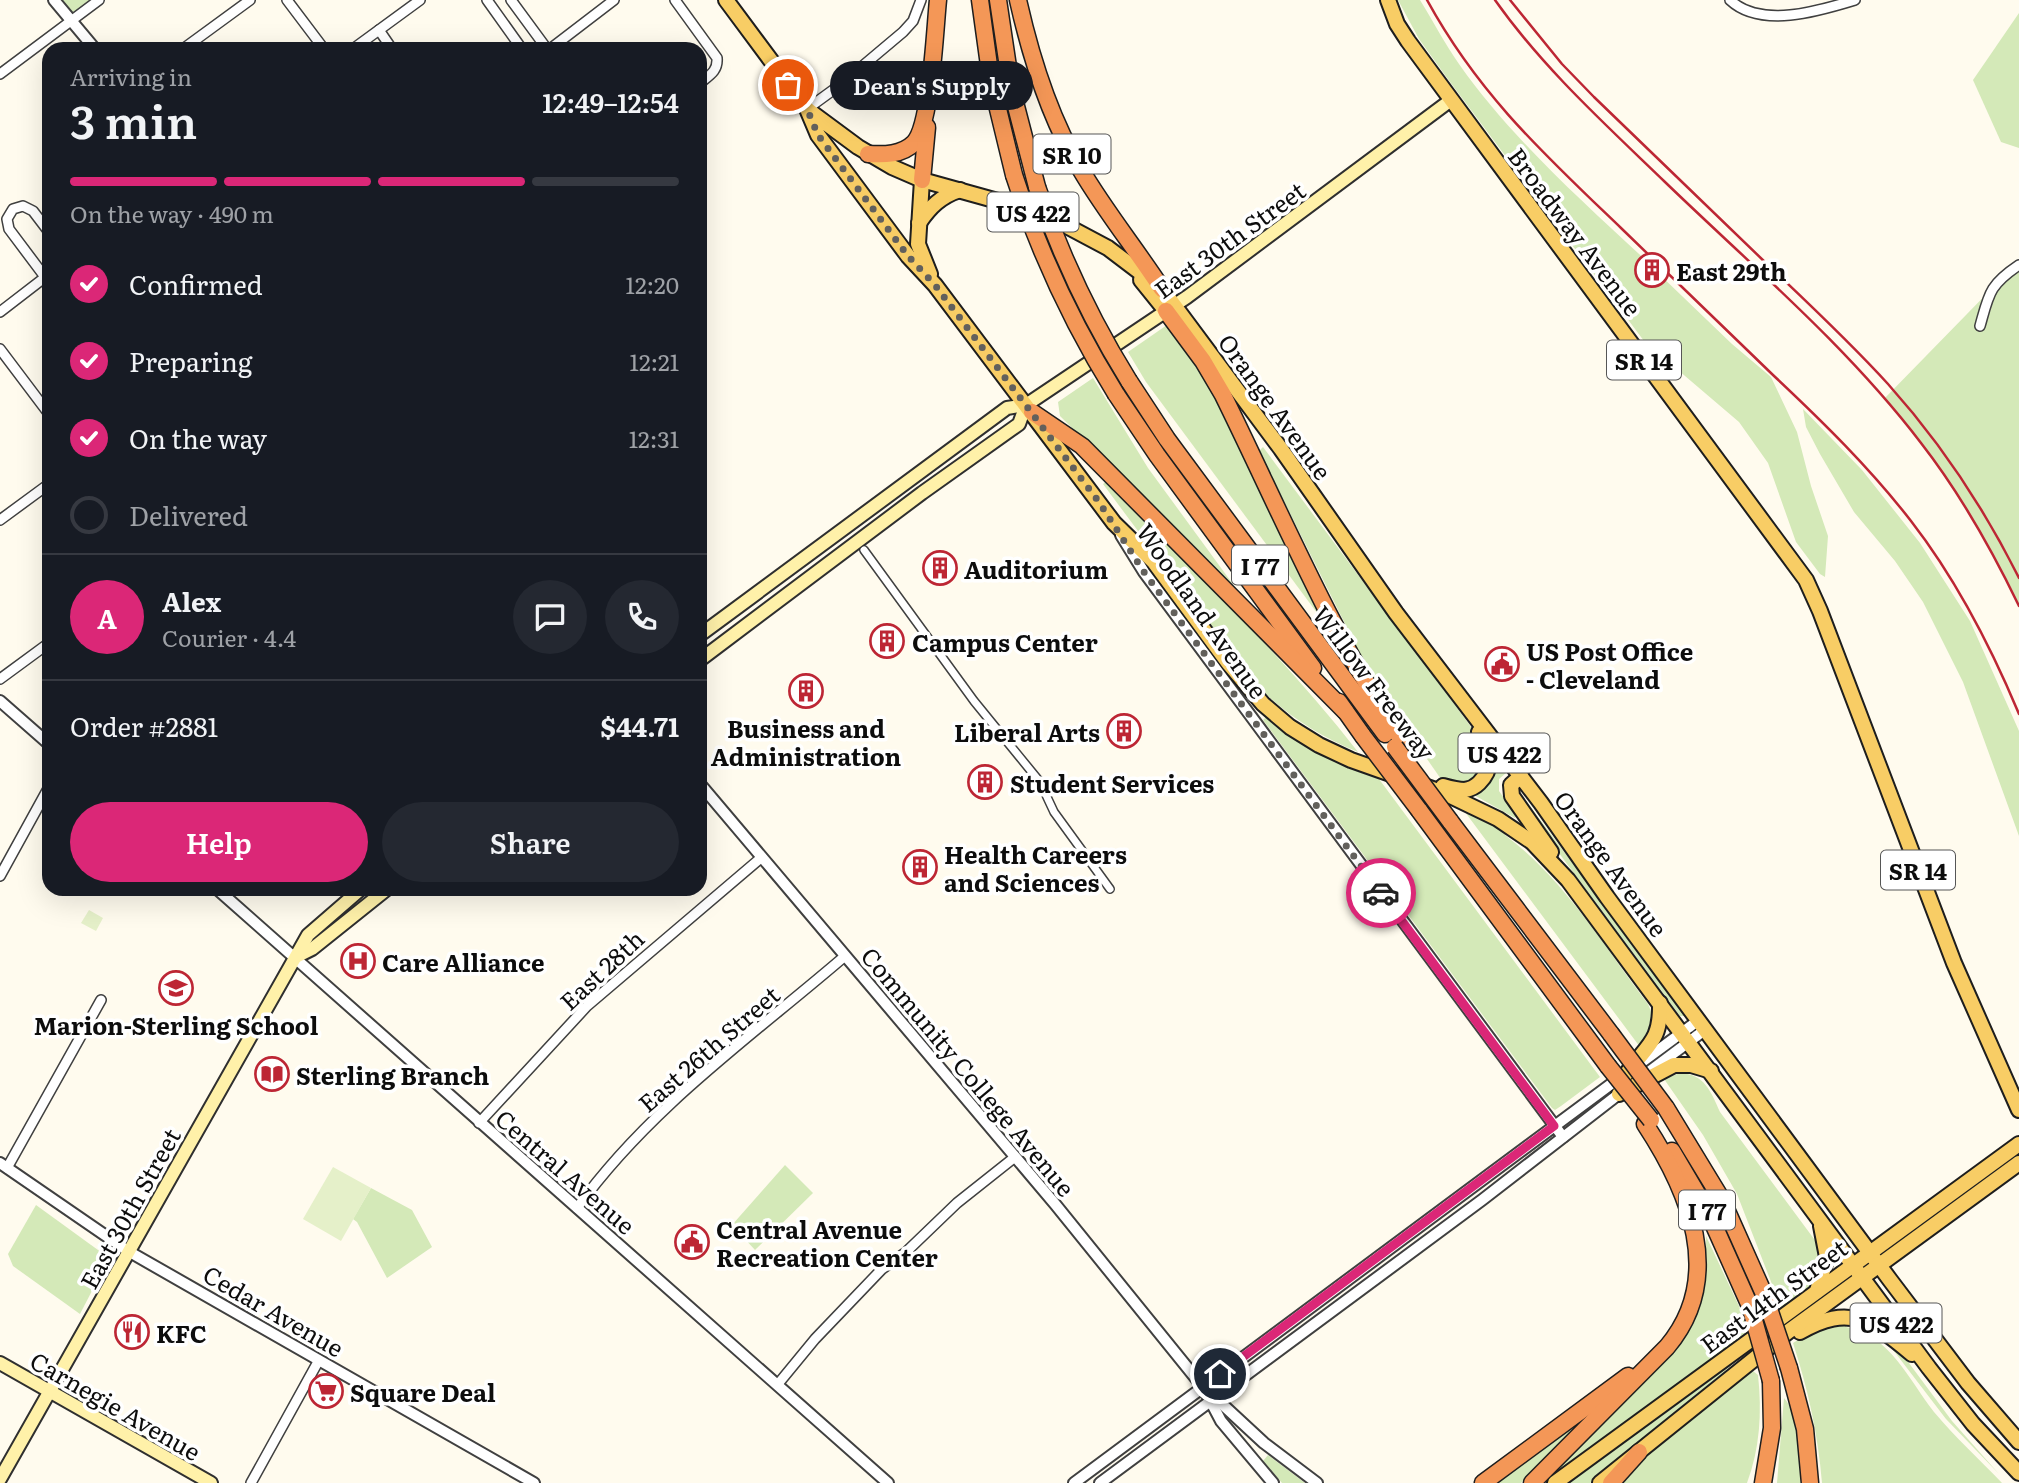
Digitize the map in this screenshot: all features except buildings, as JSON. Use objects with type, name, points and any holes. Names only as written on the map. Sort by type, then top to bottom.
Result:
[{"type":"highway","points":[[922,180],[938,0]]},
{"type":"highway","name":"Willow Freeway","points":[[980,0],[991,80],[1014,175],[1035,238],[1064,302],[1116,394],[1157,455],[1648,1122]]},
{"type":"highway","name":"Willow Freeway","points":[[998,0],[1011,87],[1037,187],[1067,266],[1093,319],[1167,439],[1402,749]]},
{"type":"highway","name":"SR 10","points":[[1018,0],[1038,70],[1071,152],[1097,196],[1162,289]]},
{"type":"highway","points":[[868,154],[898,152],[915,141],[922,126],[930,79]]},
{"type":"highway","points":[[1170,309],[1217,383],[1355,664],[1402,749]]},
{"type":"highway","points":[[1029,409],[1082,446],[1345,711]]},
{"type":"highway","name":"I 77","points":[[1402,749],[1456,823],[1523,906],[1571,979],[1666,1108],[1721,1200],[1765,1294],[1789,1368],[1805,1429],[1810,1483]]},
{"type":"highway","points":[[1532,1483],[1667,1347],[1681,1328],[1691,1307],[1697,1284],[1699,1258],[1694,1232],[1681,1192],[1648,1122]]},
{"type":"highway","name":"I 77","points":[[1648,1122],[1708,1212],[1750,1306],[1771,1381],[1772,1428],[1763,1483]]},
{"type":"highway","points":[[1483,1483],[1667,1347]]},
{"type":"highway","points":[[1611,1483],[1639,1452]]},
{"type":"main road","name":"Woodland Avenue","points":[[726,0],[807,109],[818,135],[1114,523]]},
{"type":"main road","name":"Broadway Avenue","points":[[1388,0],[1408,41],[1796,565],[1810,588],[1954,962],[2019,1110]]},
{"type":"main road","name":"East 30th Street","points":[[707,655],[1019,424],[1029,409],[1170,309],[1451,100]]},
{"type":"main road","name":"Woodland Avenue","points":[[807,109],[868,154],[892,167],[922,180],[1027,210],[1061,223],[1108,248],[1162,289],[1170,309]]},
{"type":"main road","points":[[922,180],[920,252],[935,285]]},
{"type":"main road","points":[[919,224],[937,202],[960,190]]},
{"type":"main road","points":[[1132,268],[1170,309]]},
{"type":"main road","name":"Orange Avenue","points":[[1170,309],[1281,449],[1396,613],[1521,776],[1968,1383],[2019,1442]]},
{"type":"main road","name":"East 30th Street","points":[[707,630],[1007,408],[1029,409]]},
{"type":"main road","name":"Orange Avenue","points":[[1114,523],[1154,562],[1239,677],[1276,716],[1319,745],[1351,760],[1460,800],[1511,827],[1532,842],[1568,880],[1929,1368],[1973,1424],[2019,1473]]},
{"type":"main road","points":[[1396,613],[1423,658],[1485,743],[1490,759],[1484,778],[1468,790],[1457,790],[1397,775]]},
{"type":"main road","points":[[1521,776],[1511,785],[1511,796],[1568,880]]},
{"type":"main road","name":"East 30th Street","points":[[0,1479],[308,935],[353,896]]},
{"type":"main road","name":"East 30th Street","points":[[295,957],[312,949],[378,896]]},
{"type":"main road","points":[[1627,1073],[1657,1035],[1660,1003]]},
{"type":"main road","points":[[1619,1094],[1674,1065],[1691,1065],[1711,1072]]},
{"type":"main road","name":"East 14th Street","points":[[1555,1483],[2019,1143]]},
{"type":"main road","name":"East 14th Street","points":[[1600,1483],[1789,1331],[2019,1163]]},
{"type":"main road","points":[[1817,1291],[1827,1257],[1818,1218]]},
{"type":"main road","points":[[1749,1364],[1815,1324],[1848,1318],[1878,1327],[1929,1368]]},
{"type":"main road","name":"Carnegie Avenue","points":[[0,1363],[211,1483]]},
{"type":"street","points":[[54,0],[89,42]]},
{"type":"street","points":[[43,42],[99,0]]},
{"type":"street","points":[[193,42],[250,0]]},
{"type":"street","points":[[287,0],[319,42]]},
{"type":"street","points":[[363,42],[419,0]]},
{"type":"street","points":[[487,0],[517,42]]},
{"type":"street","points":[[511,0],[544,42]]},
{"type":"street","points":[[558,42],[614,0]]},
{"type":"street","points":[[675,0],[705,42]]},
{"type":"street","points":[[807,109],[840,85],[902,32],[913,21],[921,0]]},
{"type":"street","points":[[1730,0],[1737,7],[1780,18],[1855,0]]},
{"type":"street","points":[[379,30],[387,42]]},
{"type":"street","points":[[0,74],[42,43]]},
{"type":"street","points":[[707,44],[717,58],[714,72],[707,78]]},
{"type":"street","points":[[42,223],[33,211],[23,206],[13,209],[7,219],[9,229],[42,269]]},
{"type":"street","points":[[1980,326],[1989,292],[2019,265]]},
{"type":"street","points":[[0,312],[42,279]]},
{"type":"street","points":[[0,349],[42,405]]},
{"type":"street","points":[[0,520],[42,489]]},
{"type":"street","name":"Woodland Avenue","points":[[1114,523],[1144,572],[1563,1137]]},
{"type":"street","points":[[864,550],[974,701],[1040,782],[1053,810],[1110,889]]},
{"type":"street","points":[[0,679],[42,647]]},
{"type":"street","points":[[0,701],[42,738]]},
{"type":"street","name":"Community College Avenue","points":[[707,792],[1015,1157],[1212,1399]]},
{"type":"street","points":[[0,876],[42,800]]},
{"type":"street","name":"East 28th","points":[[479,1123],[587,1006],[762,857]]},
{"type":"street","name":"Central Avenue","points":[[225,896],[888,1483]]},
{"type":"street","name":"East 26th Street","points":[[577,1208],[657,1114],[845,956]]},
{"type":"street","points":[[4,1166],[102,1000]]},
{"type":"street","points":[[1073,1483],[1554,1126],[1627,1073],[1702,1025]]},
{"type":"street","points":[[1100,1483],[1563,1137],[1619,1094],[1685,1037]]},
{"type":"street","points":[[778,1384],[815,1339],[882,1269],[905,1253],[957,1203],[1015,1157]]},
{"type":"street","name":"Cedar Avenue","points":[[4,1166],[128,1251],[534,1483]]},
{"type":"street","points":[[251,1483],[319,1360]]},
{"type":"street","points":[[1212,1399],[1221,1421],[1273,1483]]},
{"type":"street","points":[[1212,1399],[1317,1483]]},
{"type":"green space","points":[[54,0],[99,0],[71,21]]},
{"type":"green space","points":[[1398,0],[1420,0],[1459,64],[1525,144],[1651,265],[1648,269],[1654,275],[1657,272],[1732,344],[1771,377],[1797,432],[1828,536],[1825,577],[1796,542],[1768,463],[1739,422],[1644,341],[1450,82],[1419,39]]},
{"type":"green space","points":[[2019,13],[2019,148],[2001,142],[1973,80]]},
{"type":"green space","points":[[2019,265],[2019,606],[1959,498],[1923,447],[1884,399],[2007,273]]},
{"type":"green space","points":[[1167,325],[1209,376],[1326,625],[1146,382],[1128,352]]},
{"type":"green space","points":[[1093,378],[1148,468],[1243,598],[1060,416],[1058,402]]},
{"type":"green space","points":[[1803,409],[1862,470],[1920,543],[1970,621],[2019,731],[2019,836],[1963,682],[1923,602],[1895,561],[1854,512],[1806,427]]},
{"type":"green space","points":[[1263,447],[1469,724],[1480,742],[1485,763],[1469,783],[1443,782],[1375,684],[1259,451]]},
{"type":"green space","points":[[1107,481],[1268,647],[1358,752],[1294,717],[1240,668],[1103,484]]},
{"type":"green space","points":[[1266,717],[1318,751],[1346,765],[1376,775],[1600,1077],[1555,1110],[1552,1108],[1263,720]]},
{"type":"green space","points":[[1496,762],[1506,773],[1499,779],[1499,791],[1516,815],[1515,818],[1474,795]]},
{"type":"green space","points":[[1518,790],[1684,1016],[1680,1016],[1518,798]]},
{"type":"green space","points":[[1462,808],[1507,831],[1505,835],[1546,872],[1599,937],[1651,1011],[1652,1027],[1640,1047]]},
{"type":"green space","points":[[89,910],[103,918],[96,931],[81,923]]},
{"type":"green space","points":[[1680,1073],[1696,1077],[1706,1085],[1720,1112],[1817,1243],[1820,1265],[1813,1282],[1782,1310],[1737,1194],[1703,1135],[1664,1079]]},
{"type":"green space","points":[[785,1165],[813,1193],[755,1250],[732,1225]]},
{"type":"green space","points":[[333,1167],[371,1188],[341,1241],[303,1219]]},
{"type":"green space","points":[[371,1188],[412,1210],[432,1247],[387,1278],[353,1219]]},
{"type":"green space","points":[[36,1205],[109,1258],[80,1314],[13,1266],[8,1254]]},
{"type":"green space","points":[[1706,1236],[1739,1306],[1748,1332],[1548,1480],[1545,1477],[1677,1345],[1697,1306],[1705,1265]]},
{"type":"green space","points":[[1830,1324],[1846,1324],[1846,1327],[1875,1339],[1887,1349],[1934,1412],[2002,1483],[1822,1483],[1812,1412],[1793,1343]]},
{"type":"green space","points":[[1887,1342],[1897,1347],[1952,1421],[1999,1474],[1946,1419]]},
{"type":"green space","points":[[1729,1361],[1732,1365],[1590,1483],[1563,1483]]},
{"type":"green space","points":[[1753,1371],[1758,1375],[1760,1416],[1755,1457],[1747,1483],[1615,1483],[1719,1395]]},
{"type":"green space","points":[[1784,1398],[1796,1426],[1801,1483],[1777,1483]]},
{"type":"green space","points":[[1572,1423],[1577,1428],[1521,1483],[1491,1483]]},
{"type":"green space","points":[[1268,1455],[1305,1483],[1282,1483],[1263,1461]]},
{"type":"railway","points":[[1427,0],[1468,65],[1539,148],[1827,427],[1895,501],[1958,590],[1997,664],[2019,714]]},
{"type":"railway","points":[[1495,0],[1533,49],[1576,95],[1798,308],[1892,407],[1962,501],[2019,606]]},
{"type":"railway","points":[[1510,0],[1562,64],[1594,97],[1829,323],[1888,384],[1960,476],[2019,578]]},
{"type":"way so far","points":[[788,85],[807,109],[818,135],[908,256],[935,285],[1099,502],[1144,572],[1381,893]]},
{"type":"place","name":"Dean's Supply","points":[[788,85]]},
{"type":"place","name":"East 29th","points":[[1652,270]]},
{"type":"place","name":"Auditorium","points":[[940,568]]},
{"type":"place","name":"Campus Center","points":[[887,641]]},
{"type":"place","name":"US Post Office - Cleveland","points":[[1502,664]]},
{"type":"place","name":"Business and Administration","points":[[806,691]]},
{"type":"place","name":"Liberal Arts","points":[[1124,731]]},
{"type":"place","name":"Student Services","points":[[985,782]]},
{"type":"place","name":"Health Careers and Sciences","points":[[920,867]]},
{"type":"place","name":"Care Alliance","points":[[358,961]]},
{"type":"place","name":"Marion-Sterling School","points":[[176,988]]},
{"type":"place","name":"Sterling Branch","points":[[272,1074]]},
{"type":"place","name":"Central Avenue Recreation Center","points":[[692,1242]]},
{"type":"place","name":"KFC","points":[[132,1332]]},
{"type":"place","name":"Square Deal","points":[[326,1391]]},
{"type":"route","points":[[1220,1374],[1554,1126],[1381,893]]}]
